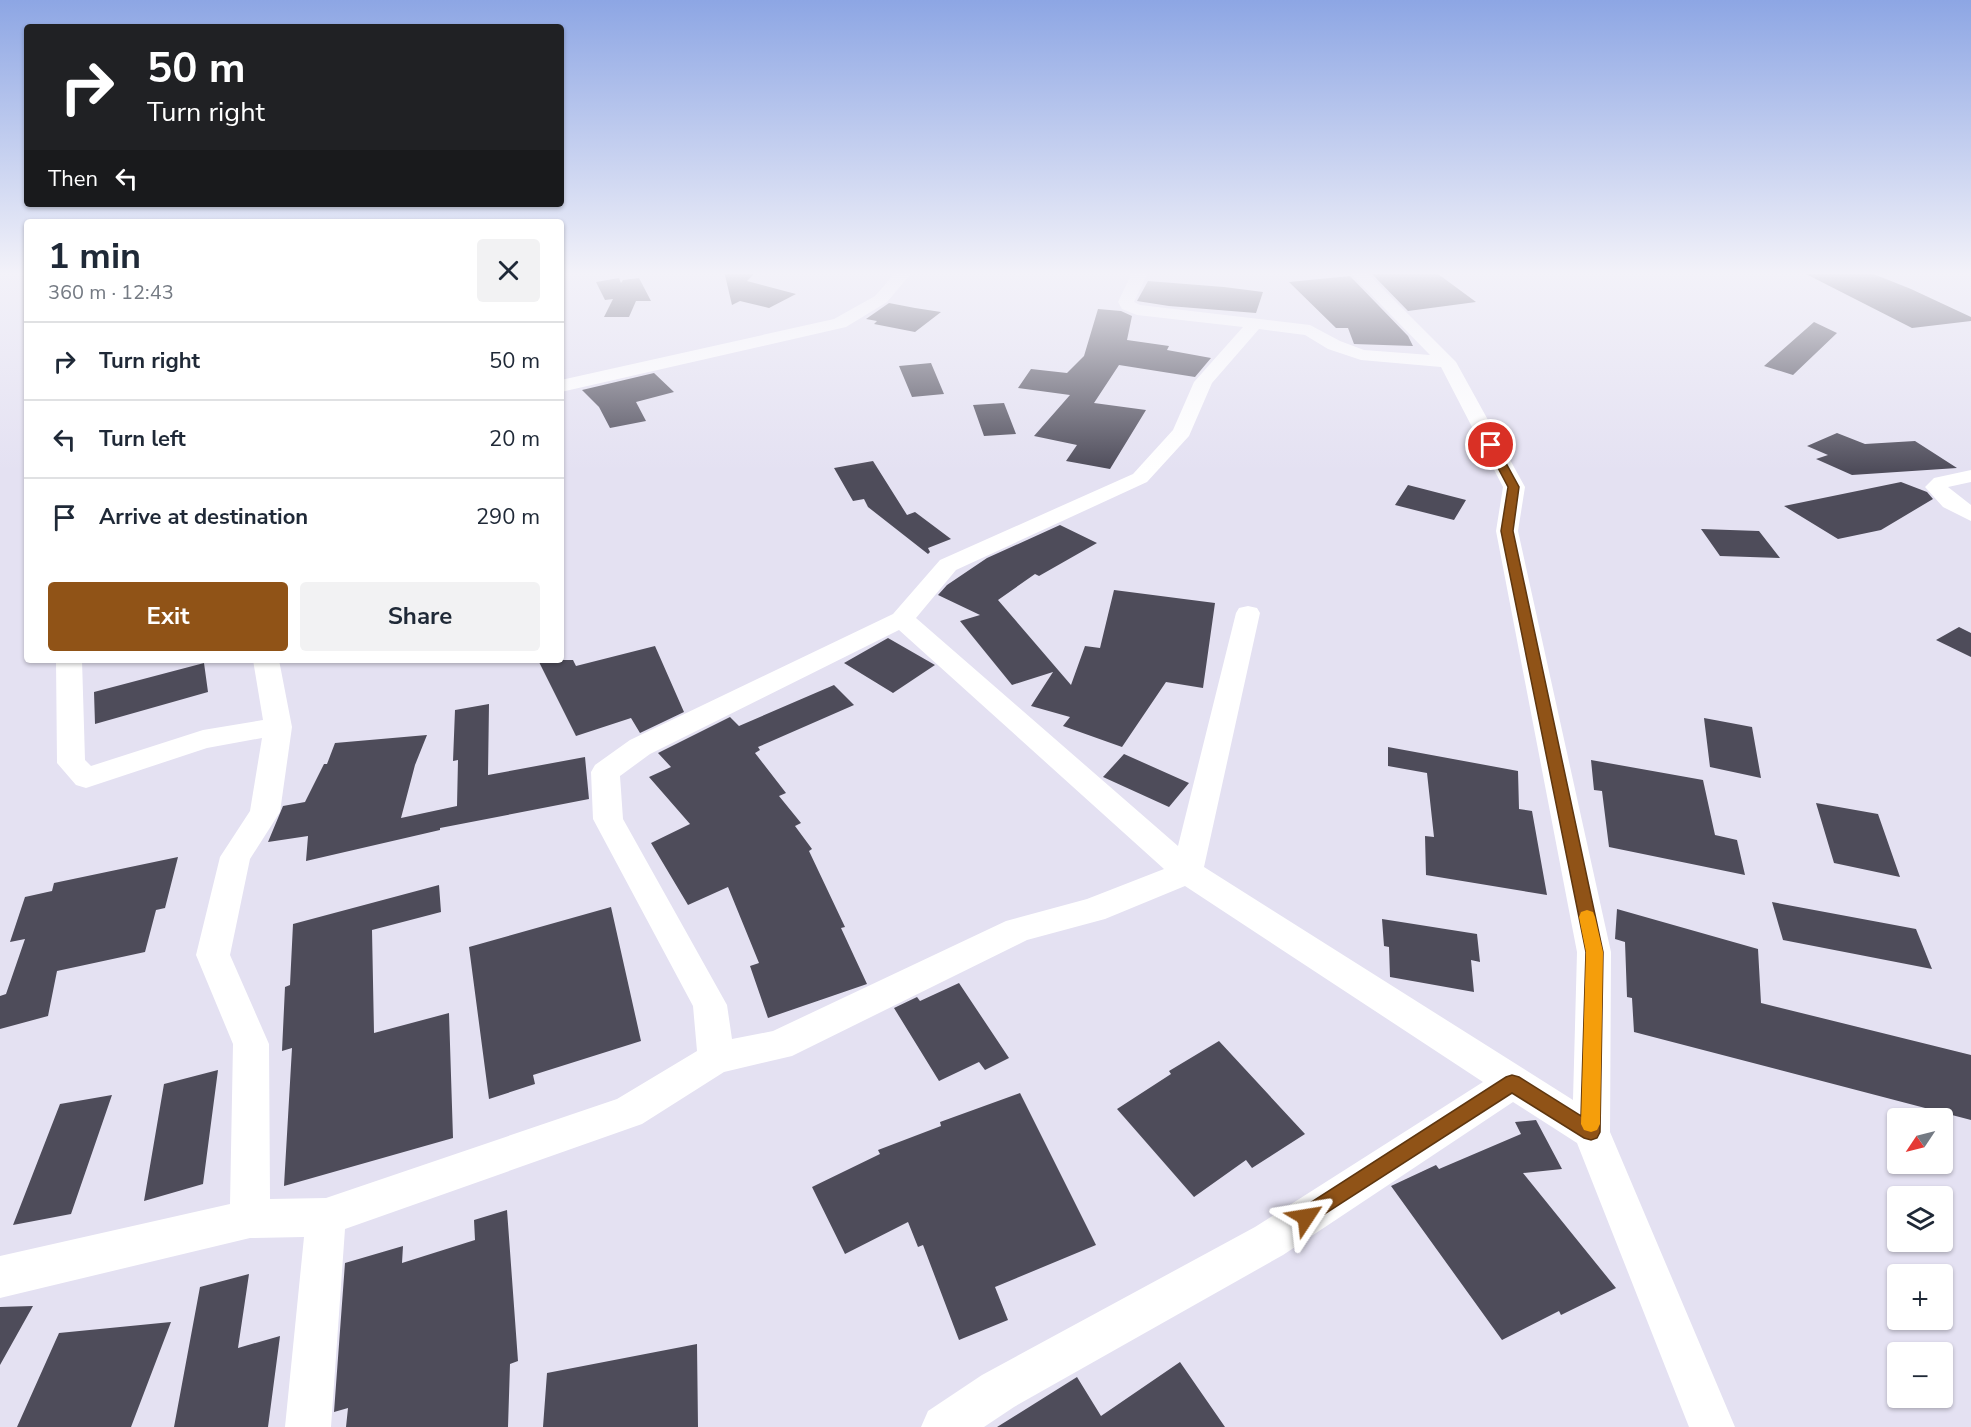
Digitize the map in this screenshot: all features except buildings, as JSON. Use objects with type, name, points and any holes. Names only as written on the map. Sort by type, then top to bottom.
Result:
[{"type":"street","points":[[564,385],[775,338]]},
{"type":"street","points":[[716,1058],[710,1005],[608,819],[605,772],[640,747],[902,619],[948,565],[1140,478],[1182,432],[1203,382],[1242,338]]},
{"type":"street","points":[[1323,338],[1345,350],[1361,355],[1447,362]]},
{"type":"street","points":[[1423,338],[1447,362],[1514,487],[1507,531],[1594,952],[1591,1132],[1712,1427]]},
{"type":"street","points":[[1971,476],[1941,482],[1936,487],[1951,502],[1971,514]]},
{"type":"street","points":[[1187,872],[1248,613]]},
{"type":"street","points":[[902,619],[1187,872],[1591,1132]]},
{"type":"street","points":[[69,663],[71,764],[86,778],[204,739],[278,727]]},
{"type":"street","points":[[250,1220],[251,1044],[213,955],[235,857],[265,812],[278,727],[267,663]]},
{"type":"street","points":[[0,1277],[250,1220],[326,1217],[629,1112],[716,1058],[779,1046],[1018,930],[1094,910],[1187,872]]},
{"type":"street","points":[[944,1427],[998,1391],[1269,1241],[1512,1083]]},
{"type":"street","points":[[308,1427],[326,1217]]},
{"type":"slow traffic","points":[[1587,917],[1594,952],[1591,1124]]},
{"type":"route","points":[[1306,1217],[1512,1083],[1591,1132],[1594,952],[1507,531],[1514,487],[1491,445]]}]
